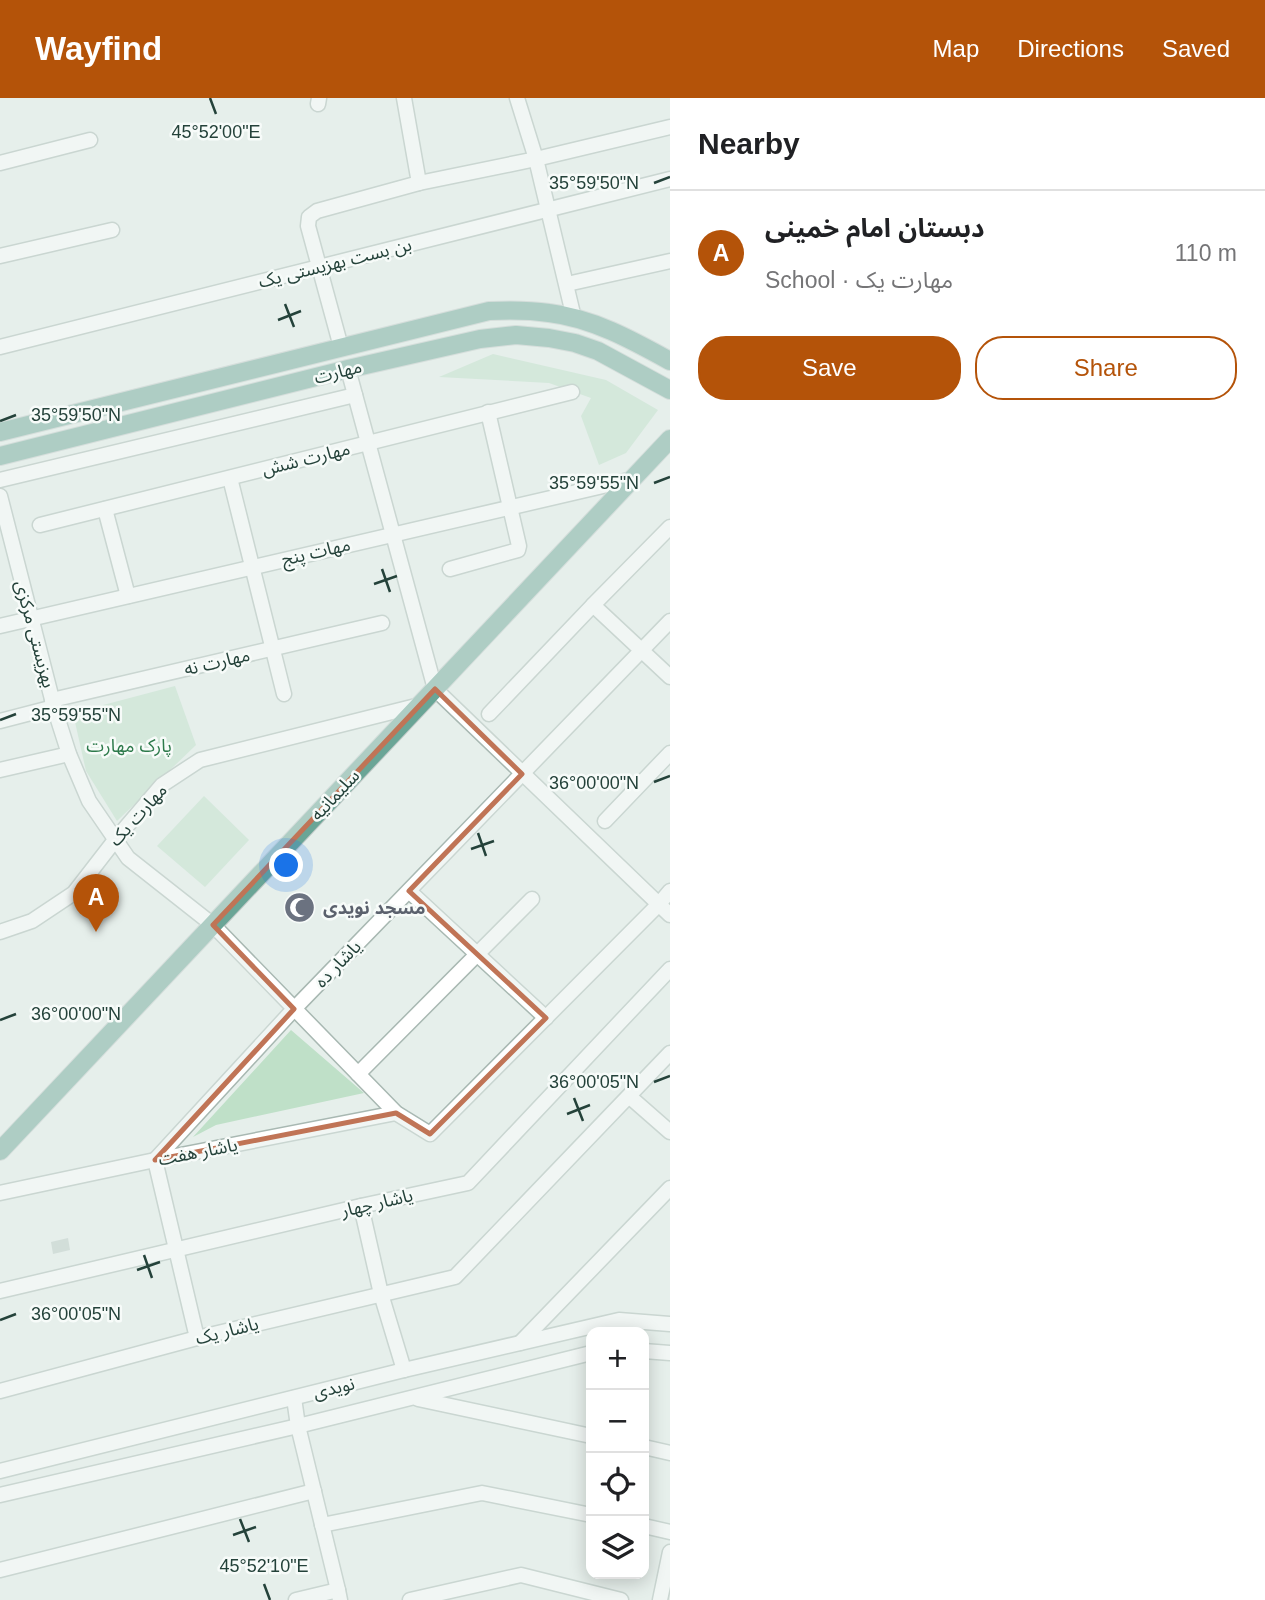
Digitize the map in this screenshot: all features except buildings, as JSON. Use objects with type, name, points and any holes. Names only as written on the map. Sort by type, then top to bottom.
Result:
[{"type":"main road","name":"مهارت","points":[[0,432],[489,310],[551,313],[574,318],[606,328],[670,361]]},
{"type":"main road","name":"مهارت","points":[[0,456],[348,369],[480,339],[516,335],[575,343],[597,351],[670,390]]},
{"type":"main road","points":[[341,347],[348,369]]},
{"type":"main road","name":"سلیمانیه","points":[[0,1151],[670,439]]},
{"type":"street","points":[[404,98],[419,183]]},
{"type":"street","points":[[517,98],[536,159],[574,318]]},
{"type":"street","points":[[341,347],[308,226],[309,217],[317,211],[419,183],[670,127]]},
{"type":"street","points":[[0,163],[90,140]]},
{"type":"street","name":"بن بست بهزیستی یک","points":[[0,347],[670,179]]},
{"type":"street","points":[[0,256],[112,230]]},
{"type":"street","points":[[566,284],[670,261]]},
{"type":"street","points":[[348,369],[435,689],[670,915]]},
{"type":"street","name":"مهارت شش","points":[[40,525],[572,392]]},
{"type":"street","points":[[0,480],[355,395]]},
{"type":"street","points":[[450,569],[515,552],[519,546],[488,412]]},
{"type":"street","points":[[230,478],[284,694]]},
{"type":"street","name":"مهات پنج","points":[[0,626],[633,479]]},
{"type":"street","name":"بهزیستی مرکزی","points":[[0,496],[4,533],[69,754],[89,801],[128,858],[213,925],[396,1113],[429,1134],[545,1018]]},
{"type":"street","points":[[105,509],[128,596]]},
{"type":"street","points":[[489,714],[670,527]]},
{"type":"street","points":[[593,605],[670,677]]},
{"type":"street","name":"یاشار ده","points":[[155,1160],[294,1009],[670,621]]},
{"type":"street","name":"مهارت نه","points":[[0,721],[53,704],[382,623]]},
{"type":"street","name":"مهارت یک","points":[[0,932],[32,921],[74,893],[115,839],[162,785],[200,760],[420,705]]},
{"type":"street","points":[[605,821],[670,753]]},
{"type":"street","points":[[0,770],[69,754]]},
{"type":"street","points":[[408,891],[478,953],[545,1018],[670,891]]},
{"type":"street","points":[[358,1074],[532,899]]},
{"type":"street","name":"یاشار چهار","points":[[0,1291],[468,1183],[670,969]]},
{"type":"street","points":[[670,1053],[629,1097],[670,1132]]},
{"type":"street","name":"یاشار یک","points":[[0,1391],[197,1338],[455,1277],[629,1097]]},
{"type":"street","name":"یاشار هفت","points":[[0,1193],[396,1113]]},
{"type":"street","points":[[155,1160],[197,1338]]},
{"type":"street","points":[[520,1343],[670,1188]]},
{"type":"street","points":[[361,1206],[381,1294],[404,1370]]},
{"type":"street","name":"نویدی","points":[[0,1471],[404,1370],[619,1320],[670,1324]]},
{"type":"street","points":[[649,1351],[670,1353]]},
{"type":"street","name":"نویدی","points":[[0,1495],[298,1426],[586,1354]]},
{"type":"street","points":[[294,1398],[298,1426],[339,1595],[296,1600]]},
{"type":"street","points":[[414,1398],[586,1435]]},
{"type":"street","points":[[649,1448],[670,1452]]},
{"type":"street","points":[[0,1570],[314,1491]]},
{"type":"street","points":[[322,1525],[482,1493],[586,1514]]},
{"type":"street","points":[[649,1527],[670,1532]]},
{"type":"street","points":[[660,1600],[670,1552]]},
{"type":"street","points":[[410,1600],[521,1575],[621,1600]]},
{"type":"highlighted area","points":[[435,689],[522,774],[409,891],[546,1018],[430,1134],[396,1113],[155,1160],[294,1009],[213,925]]},
{"type":"green space","points":[[493,354],[606,380],[658,410],[626,453],[599,465],[581,416],[591,398],[549,383],[439,377]]},
{"type":"green space","name":"پارک مهارت","points":[[175,686],[196,745],[117,821],[86,771],[73,713]]},
{"type":"green space","points":[[204,796],[249,840],[205,887],[157,846]]},
{"type":"green space","points":[[291,1030],[364,1093],[216,1125],[193,1137]]},
{"type":"place","name":"مسجد نویدی","points":[[300,908]]},
{"type":"place","name":"دبستان امام خمینی","points":[[96,932]]}]
